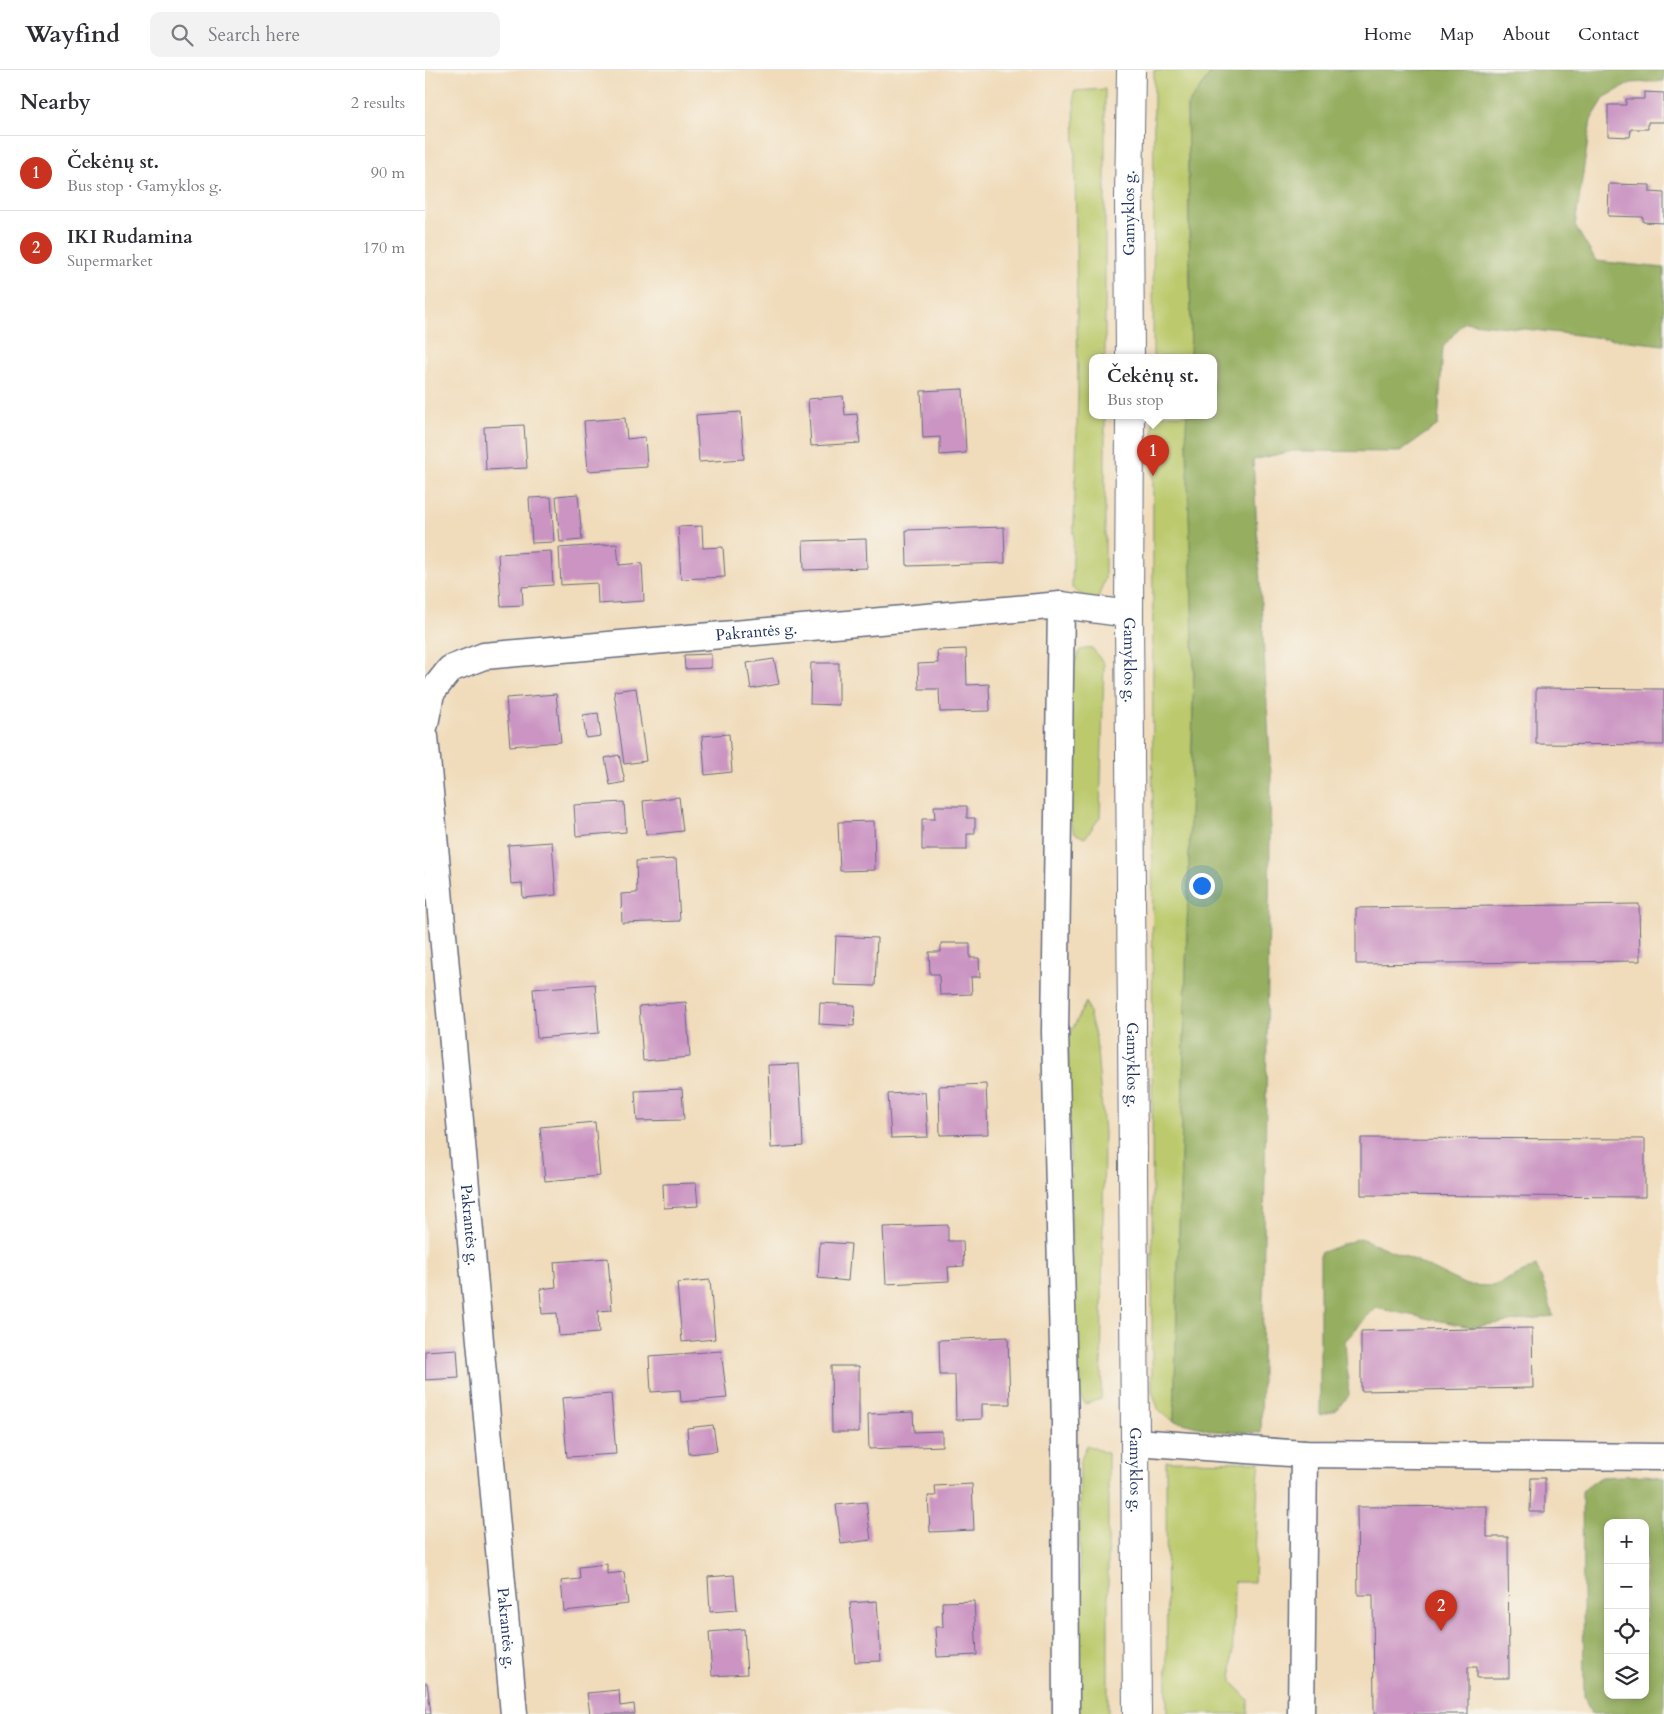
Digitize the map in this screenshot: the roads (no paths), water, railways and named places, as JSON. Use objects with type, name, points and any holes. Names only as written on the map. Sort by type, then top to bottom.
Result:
[{"type":"main road","name":"Gamyklos g.","points":[[1130,354],[1129,196],[1131,70]]},
{"type":"main road","name":"Gamyklos g.","points":[[1130,419],[1129,614],[1137,1714]]},
{"type":"street","name":"Pakrantės g.","points":[[425,724],[431,693],[449,669],[484,656],[1061,606],[1129,614]]},
{"type":"street","points":[[1061,606],[1055,1032],[1065,1424],[1066,1714]]},
{"type":"street","name":"Pakrantės g.","points":[[425,737],[514,1714]]},
{"type":"street","points":[[1135,1442],[1304,1454],[1664,1457]]},
{"type":"street","points":[[1301,1714],[1304,1454]]},
{"type":"place","name":"Čekėnų st.","points":[[1153,476]]},
{"type":"place","name":"IKI Rudamina","points":[[1441,1631]]}]
